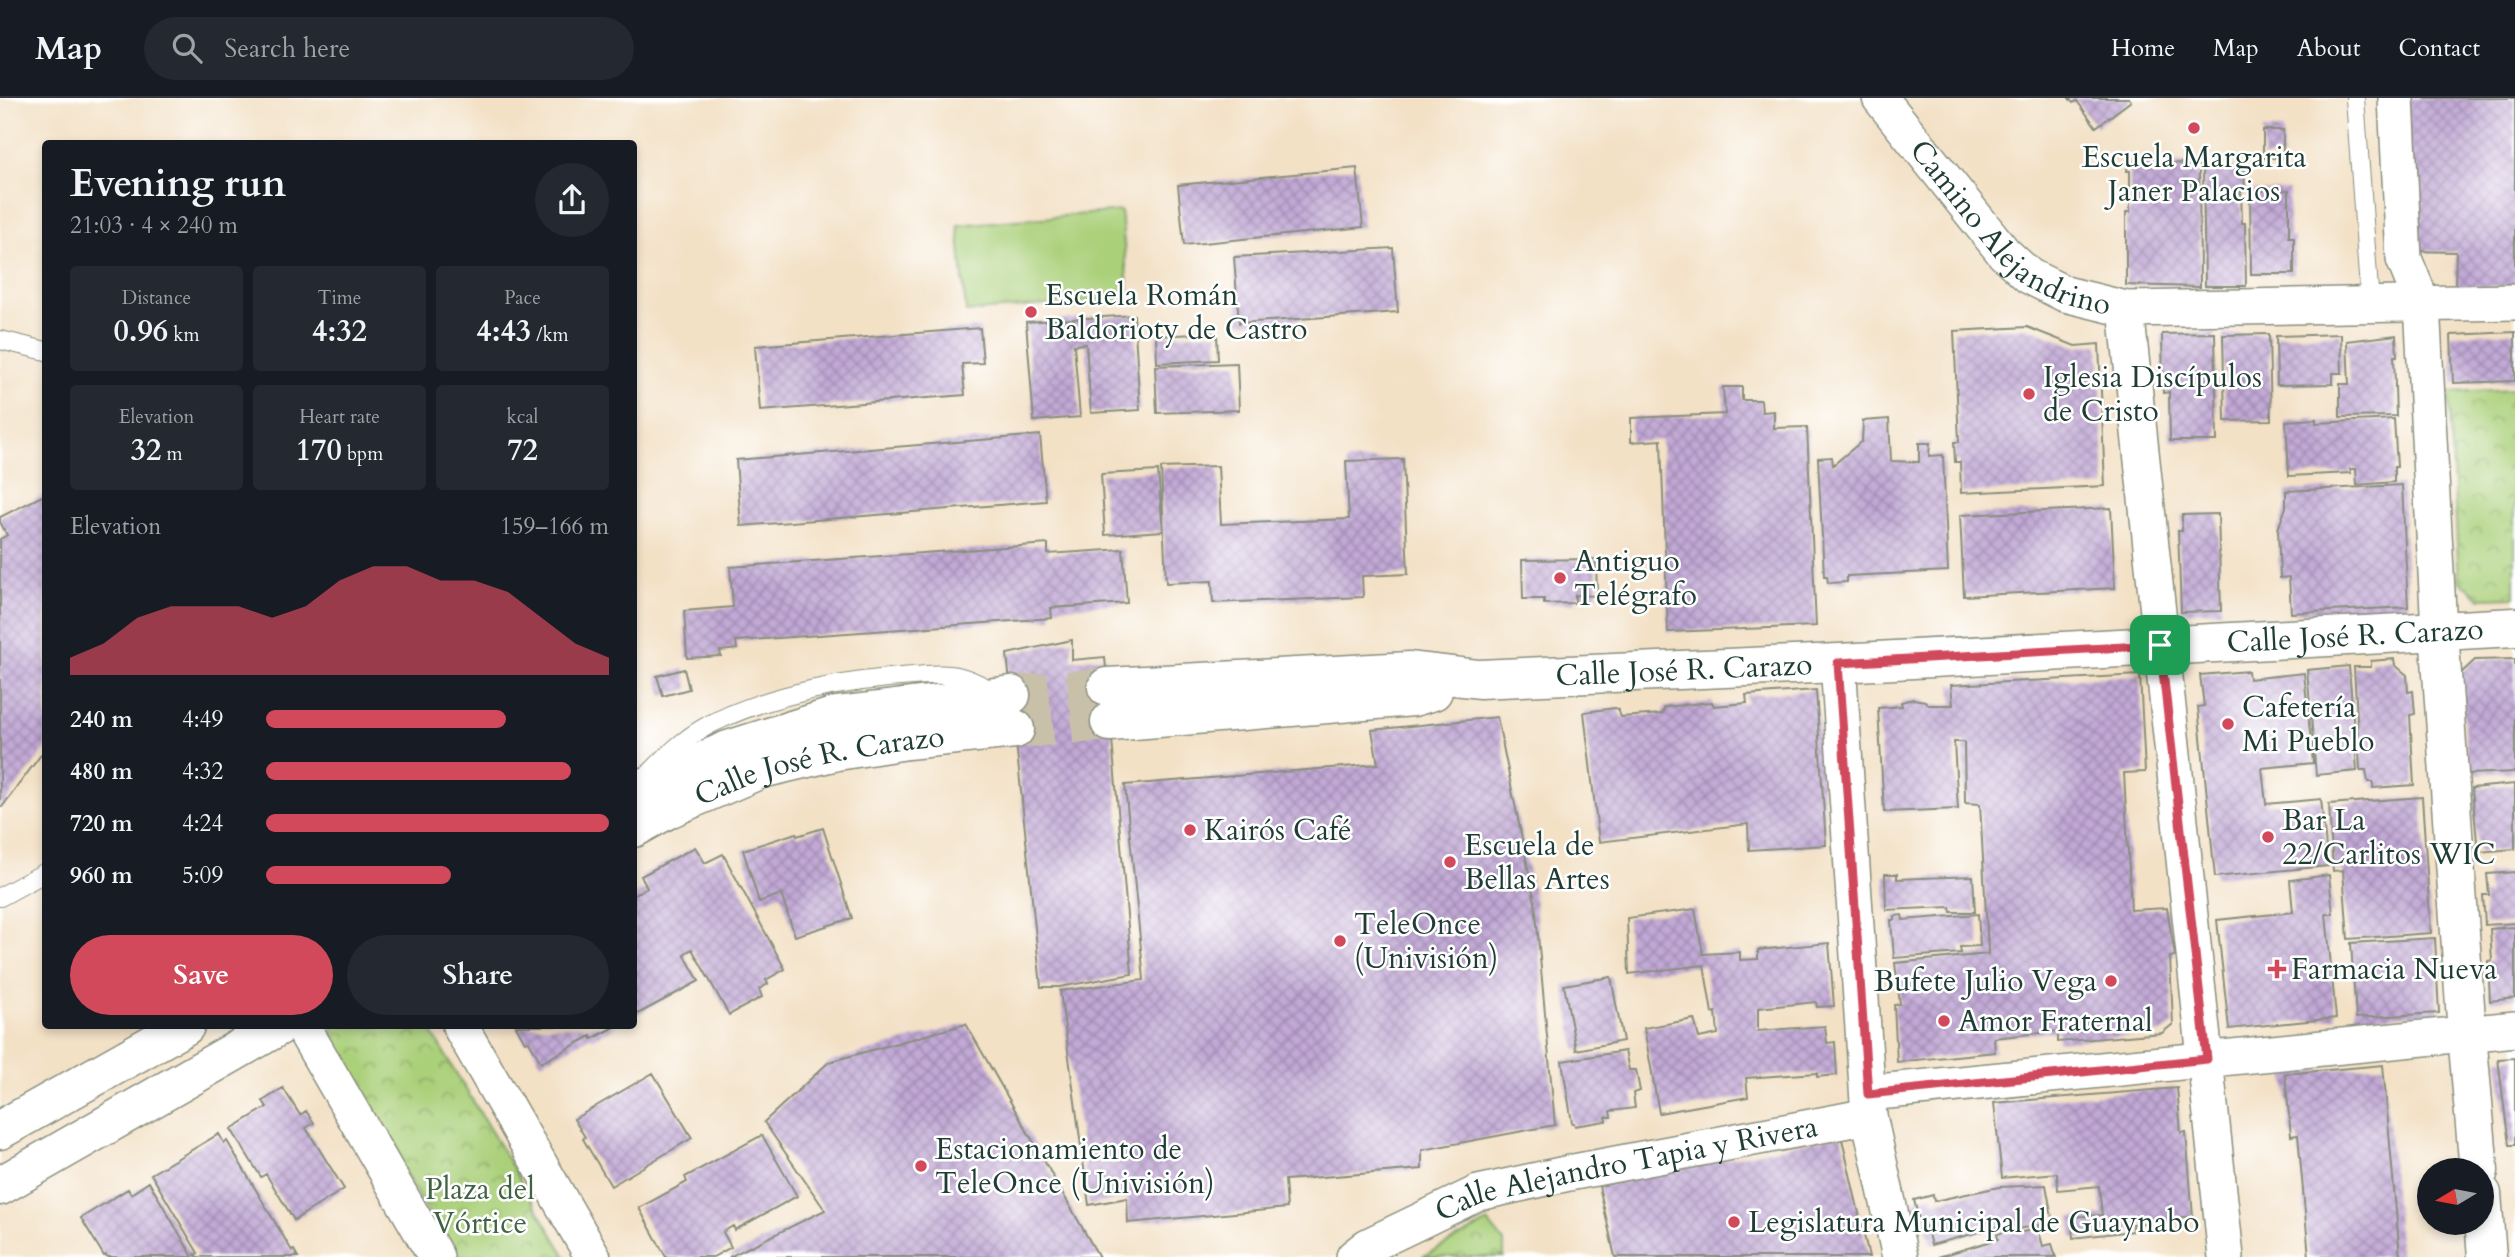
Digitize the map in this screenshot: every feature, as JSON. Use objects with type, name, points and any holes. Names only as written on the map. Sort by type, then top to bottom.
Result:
[{"type":"street","name":"Camino Alejandrino","points":[[1880,98],[2004,253],[2029,276],[2065,294],[2126,309],[2515,302]]},
{"type":"street","points":[[2396,98],[2404,259],[2422,303],[2439,630],[2478,1158]]},
{"type":"street","points":[[2126,309],[2226,1257]]},
{"type":"street","name":"Calle José R. Carazo","points":[[1109,704],[1413,697],[1479,679],[2515,627]]},
{"type":"street","points":[[1838,663],[1869,1105],[1899,1257]]},
{"type":"street","name":"Calle José R. Carazo","points":[[637,791],[729,750],[836,716],[1010,706],[907,740],[848,749],[761,769],[668,809],[637,826]]},
{"type":"street","points":[[0,1130],[181,1029]]},
{"type":"street","points":[[0,1186],[274,1029]]},
{"type":"street","points":[[304,1029],[436,1257]]},
{"type":"street","points":[[462,1029],[593,1257]]},
{"type":"street","name":"Calle Alejandro Tapia y Rivera","points":[[1354,1257],[1367,1246],[1478,1193],[1869,1105],[2207,1059],[2515,1029]]},
{"type":"street","points":[[2485,1236],[2487,1257]]},
{"type":"lane","points":[[2355,98],[2370,304]]},
{"type":"lane","points":[[0,340],[42,350]]},
{"type":"lane","points":[[0,897],[42,874]]},
{"type":"green space","points":[[1121,211],[1129,298],[966,312],[958,225]]},
{"type":"green space","points":[[2515,389],[2515,597],[2480,598],[2459,580],[2449,392]]},
{"type":"green space","name":"Plaza del Vórtice","points":[[333,1029],[430,1029],[566,1257],[454,1257],[330,1045]]},
{"type":"green space","points":[[1488,1222],[1504,1242],[1504,1257],[1422,1257]]},
{"type":"building","points":[[2069,98],[2129,98],[2131,101],[2096,127],[2077,101],[2073,103]]},
{"type":"building","points":[[2405,98],[2515,98],[2515,286],[2455,287],[2456,252],[2408,251]]},
{"type":"building","points":[[2263,130],[2283,130],[2283,158],[2263,158]]},
{"type":"building","points":[[2199,163],[2200,287],[2126,285],[2126,212],[2130,212],[2128,164]]},
{"type":"building","points":[[1357,168],[1363,227],[1184,245],[1178,185]]},
{"type":"building","points":[[2203,168],[2244,168],[2245,190],[2241,191],[2242,223],[2245,223],[2246,286],[2205,286]]},
{"type":"building","points":[[2289,190],[2289,237],[2294,237],[2294,274],[2251,274],[2250,191]]},
{"type":"building","points":[[1393,248],[1398,312],[1239,323],[1234,257]]},
{"type":"building","points":[[1134,315],[1140,410],[1091,413],[1086,344],[1074,345],[1080,417],[1034,421],[1026,322]]},
{"type":"building","name":"Iglesia Discípulos de Cristo","points":[[2027,327],[2075,346],[2099,344],[2105,486],[1961,493],[1960,462],[1955,462],[1954,442],[1959,442],[1954,331]]},
{"type":"building","points":[[980,328],[983,363],[962,364],[965,395],[760,411],[755,346]]},
{"type":"building","points":[[2515,332],[2515,381],[2453,383],[2451,335]]},
{"type":"building","points":[[1217,333],[1218,360],[1157,363],[1156,336]]},
{"type":"building","points":[[2215,333],[2217,441],[2170,441],[2169,392],[2163,393],[2162,334]]},
{"type":"building","points":[[2269,334],[2271,420],[2225,421],[2223,335]]},
{"type":"building","points":[[2341,334],[2342,373],[2333,373],[2333,384],[2277,385],[2276,336]]},
{"type":"building","points":[[2396,335],[2396,416],[2340,417],[2340,384],[2349,384],[2347,341]]},
{"type":"building","points":[[1237,363],[1239,410],[1157,413],[1155,366]]},
{"type":"building","points":[[1723,387],[1742,387],[1742,400],[1761,400],[1762,412],[1774,411],[1774,428],[1807,427],[1816,626],[1668,632],[1661,440],[1631,442],[1631,418],[1725,414]]},
{"type":"building","points":[[1889,419],[1891,461],[1919,462],[1919,443],[1930,443],[1929,456],[1943,455],[1948,571],[1847,576],[1847,582],[1828,583],[1827,576],[1824,576],[1818,458],[1832,457],[1833,465],[1862,441],[1863,421]]},
{"type":"building","points":[[2316,419],[2316,423],[2394,419],[2397,467],[2394,467],[2394,482],[2357,485],[2356,469],[2350,469],[2351,473],[2289,476],[2286,421]]},
{"type":"building","points":[[1040,435],[1046,501],[741,526],[736,460]]},
{"type":"building","points":[[1403,459],[1408,574],[1362,576],[1363,597],[1213,603],[1212,581],[1166,583],[1161,468],[1218,466],[1221,524],[1349,519],[1346,461]]},
{"type":"building","points":[[1158,471],[1163,531],[1105,535],[1101,474]]},
{"type":"building","points":[[2402,485],[2408,607],[2291,613],[2289,577],[2280,578],[2278,529],[2286,507],[2286,491]]},
{"type":"building","points":[[42,496],[42,753],[2,807],[0,539],[7,535],[0,517]]},
{"type":"building","points":[[2111,508],[2115,588],[1964,596],[1960,515]]},
{"type":"building","points":[[2218,514],[2221,611],[2181,612],[2178,531],[2182,531],[2182,515]]},
{"type":"building","points":[[1048,544],[1048,554],[1123,549],[1127,603],[1051,608],[1052,618],[736,641],[737,649],[720,651],[721,656],[687,658],[684,611],[733,607],[730,567]]},
{"type":"building","name":"Antiguo Telégrafo","points":[[1596,559],[1597,596],[1575,595],[1575,603],[1544,604],[1544,599],[1523,599],[1522,560]]},
{"type":"building","points":[[1072,640],[1072,660],[1105,657],[1132,974],[1059,987],[1041,987],[1007,654]]},
{"type":"building","points":[[2394,659],[2395,665],[2407,675],[2408,692],[2413,691],[2415,714],[2410,715],[2414,785],[2373,788],[2373,782],[2368,782],[2366,770],[2360,770],[2354,667],[2371,667],[2371,661]]},
{"type":"building","points":[[2515,659],[2515,772],[2468,774],[2460,674],[2475,660]]},
{"type":"building","points":[[2349,666],[2357,771],[2316,775],[2307,670]]},
{"type":"building","points":[[684,669],[689,689],[663,696],[657,676]]},
{"type":"building","points":[[2248,671],[2249,679],[2304,673],[2313,763],[2262,768],[2266,804],[2321,799],[2328,866],[2215,877],[2198,707],[2204,706],[2200,675]]},
{"type":"building","points":[[2140,675],[2145,772],[2124,773],[2131,910],[2167,908],[2175,956],[2170,957],[2173,1024],[2162,1033],[2058,1042],[2058,1031],[1994,1038],[1995,1052],[1897,1062],[1894,1005],[1900,1004],[1895,963],[1988,954],[1987,932],[1980,804],[1965,803],[1964,742],[1954,742],[1958,809],[1884,812],[1878,708],[1902,706],[1901,702],[1913,699],[1925,701],[1929,705],[1953,705],[1951,685]]},
{"type":"building","points":[[1816,690],[1826,845],[1749,850],[1748,824],[1599,842],[1584,712],[1615,708],[1621,717],[1662,714],[1665,707],[1712,702],[1714,706],[1747,703],[1746,695]]},
{"type":"building","name":"TeleOnce (Univisión)","points":[[1497,717],[1535,902],[1555,1125],[1422,1150],[1422,1169],[1285,1180],[1287,1208],[1128,1223],[1127,1198],[1089,1205],[1060,991],[1144,980],[1125,785],[1378,764],[1372,730]]},
{"type":"building","points":[[2515,784],[2515,849],[2478,852],[2472,788]]},
{"type":"building","points":[[2422,797],[2431,933],[2348,939],[2343,870],[2333,871],[2329,804]]},
{"type":"building","points":[[823,828],[852,918],[795,936],[781,894],[759,902],[743,850],[796,833],[797,836]]},
{"type":"building","points":[[695,847],[705,863],[723,854],[785,969],[766,980],[768,984],[759,989],[762,997],[729,1015],[692,949],[684,954],[699,981],[637,1014],[637,893],[647,888],[641,876]]},
{"type":"building","points":[[2515,872],[2515,923],[2485,925],[2483,895],[2489,895],[2487,874]]},
{"type":"building","points":[[1885,874],[1897,874],[1897,879],[1973,876],[1975,912],[1951,912],[1950,907],[1886,910]]},
{"type":"building","name":"Farmacia Nueva","points":[[2329,875],[2333,914],[2326,914],[2336,1018],[2229,1029],[2217,920],[2293,912],[2290,880]]},
{"type":"building","points":[[1695,909],[1703,954],[1740,952],[1740,960],[1758,959],[1758,950],[1829,943],[1834,1006],[1817,1007],[1816,1002],[1758,1008],[1758,1031],[1825,1026],[1827,1043],[1835,1042],[1837,1075],[1817,1077],[1817,1073],[1746,1078],[1748,1097],[1659,1113],[1644,1028],[1694,1019],[1699,1038],[1718,1034],[1716,1012],[1712,1013],[1704,965],[1629,974],[1627,918]]},
{"type":"building","points":[[1978,914],[1980,946],[1960,947],[1961,953],[1894,958],[1891,920],[1895,920],[1895,916],[1902,915],[1903,920]]},
{"type":"building","points":[[2515,927],[2515,998],[2490,1001],[2490,929]]},
{"type":"building","points":[[2435,938],[2439,1013],[2356,1018],[2351,943]]},
{"type":"building","points":[[1611,977],[1623,1041],[1576,1050],[1564,985]]},
{"type":"building","name":"Estacionamiento de TeleOnce (Univisión)","points":[[966,1024],[1099,1257],[729,1257],[825,1210],[764,1122],[829,1062]]},
{"type":"building","points":[[518,1029],[611,1029],[592,1039],[591,1036],[541,1063],[529,1041],[525,1042]]},
{"type":"building","points":[[1625,1051],[1629,1070],[1636,1070],[1640,1091],[1633,1093],[1635,1108],[1610,1111],[1611,1117],[1606,1117],[1606,1121],[1575,1126],[1572,1123],[1562,1061]]},
{"type":"building","points":[[2515,1058],[2515,1145],[2509,1145],[2498,1059]]},
{"type":"building","points":[[2383,1065],[2400,1257],[2309,1257],[2298,1135],[2291,1136],[2285,1074]]},
{"type":"building","points":[[653,1073],[692,1138],[611,1186],[574,1119]]},
{"type":"building","points":[[283,1088],[300,1115],[306,1111],[314,1123],[306,1128],[344,1189],[294,1220],[266,1174],[261,1177],[231,1129],[267,1107],[263,1101]]},
{"type":"building","points":[[2177,1088],[2181,1133],[2186,1132],[2193,1217],[2132,1224],[2132,1231],[2073,1238],[2071,1217],[2102,1215],[2099,1186],[2058,1190],[2057,1173],[2002,1178],[1994,1103]]},
{"type":"building","points":[[219,1134],[224,1143],[227,1141],[298,1257],[195,1255],[198,1253],[151,1174]]},
{"type":"building","points":[[762,1135],[797,1196],[735,1230],[733,1226],[723,1232],[731,1247],[713,1257],[666,1257],[639,1208],[687,1182],[685,1177]]},
{"type":"building","name":"Legislatura Municipal de Guaynabo","points":[[1841,1135],[1869,1257],[1615,1257],[1599,1186]]},
{"type":"building","points":[[149,1182],[193,1257],[104,1256],[81,1218],[128,1189],[131,1194]]},
{"type":"building","points":[[2046,1185],[2053,1223],[2017,1229],[2019,1233],[2038,1228],[2043,1246],[2052,1244],[2056,1257],[1938,1257],[1998,1239],[1997,1234],[2011,1231],[2009,1224],[1931,1245],[1926,1226],[1921,1228],[1914,1200],[1933,1195],[1934,1201],[1999,1187]]},
{"type":"tunnel","points":[[1011,695],[1107,687]]},
{"type":"tunnel","points":[[1015,729],[1110,722]]},
{"type":"place","name":"Escuela Margarita Janer Palacios","points":[[2194,128]]},
{"type":"place","name":"Escuela Román Baldorioty de Castro","points":[[1031,312]]},
{"type":"place","name":"Iglesia Discípulos de Cristo","points":[[2029,394]]},
{"type":"place","name":"Antiguo Telégrafo","points":[[1560,578]]},
{"type":"place","name":"Cafetería Mi Pueblo","points":[[2228,724]]},
{"type":"place","name":"Kairós Café","points":[[1190,830]]},
{"type":"place","name":"Bar La 22/Carlitos WIC","points":[[2268,837]]},
{"type":"place","name":"Escuela de Bellas Artes","points":[[1450,862]]},
{"type":"place","name":"TeleOnce (Univisión)","points":[[1340,941]]},
{"type":"place","name":"Farmacia Nueva","points":[[2277,969]]},
{"type":"place","name":"Bufete Julio Vega","points":[[2111,981]]},
{"type":"place","name":"Amor Fraternal","points":[[1944,1021]]},
{"type":"place","name":"Estacionamiento de TeleOnce (Univisión)","points":[[921,1166]]},
{"type":"place","name":"Legislatura Municipal de Guaynabo","points":[[1734,1222]]},
{"type":"route","points":[[2160,645],[2207,1059],[1868,1094],[1838,663],[2160,645]]}]
